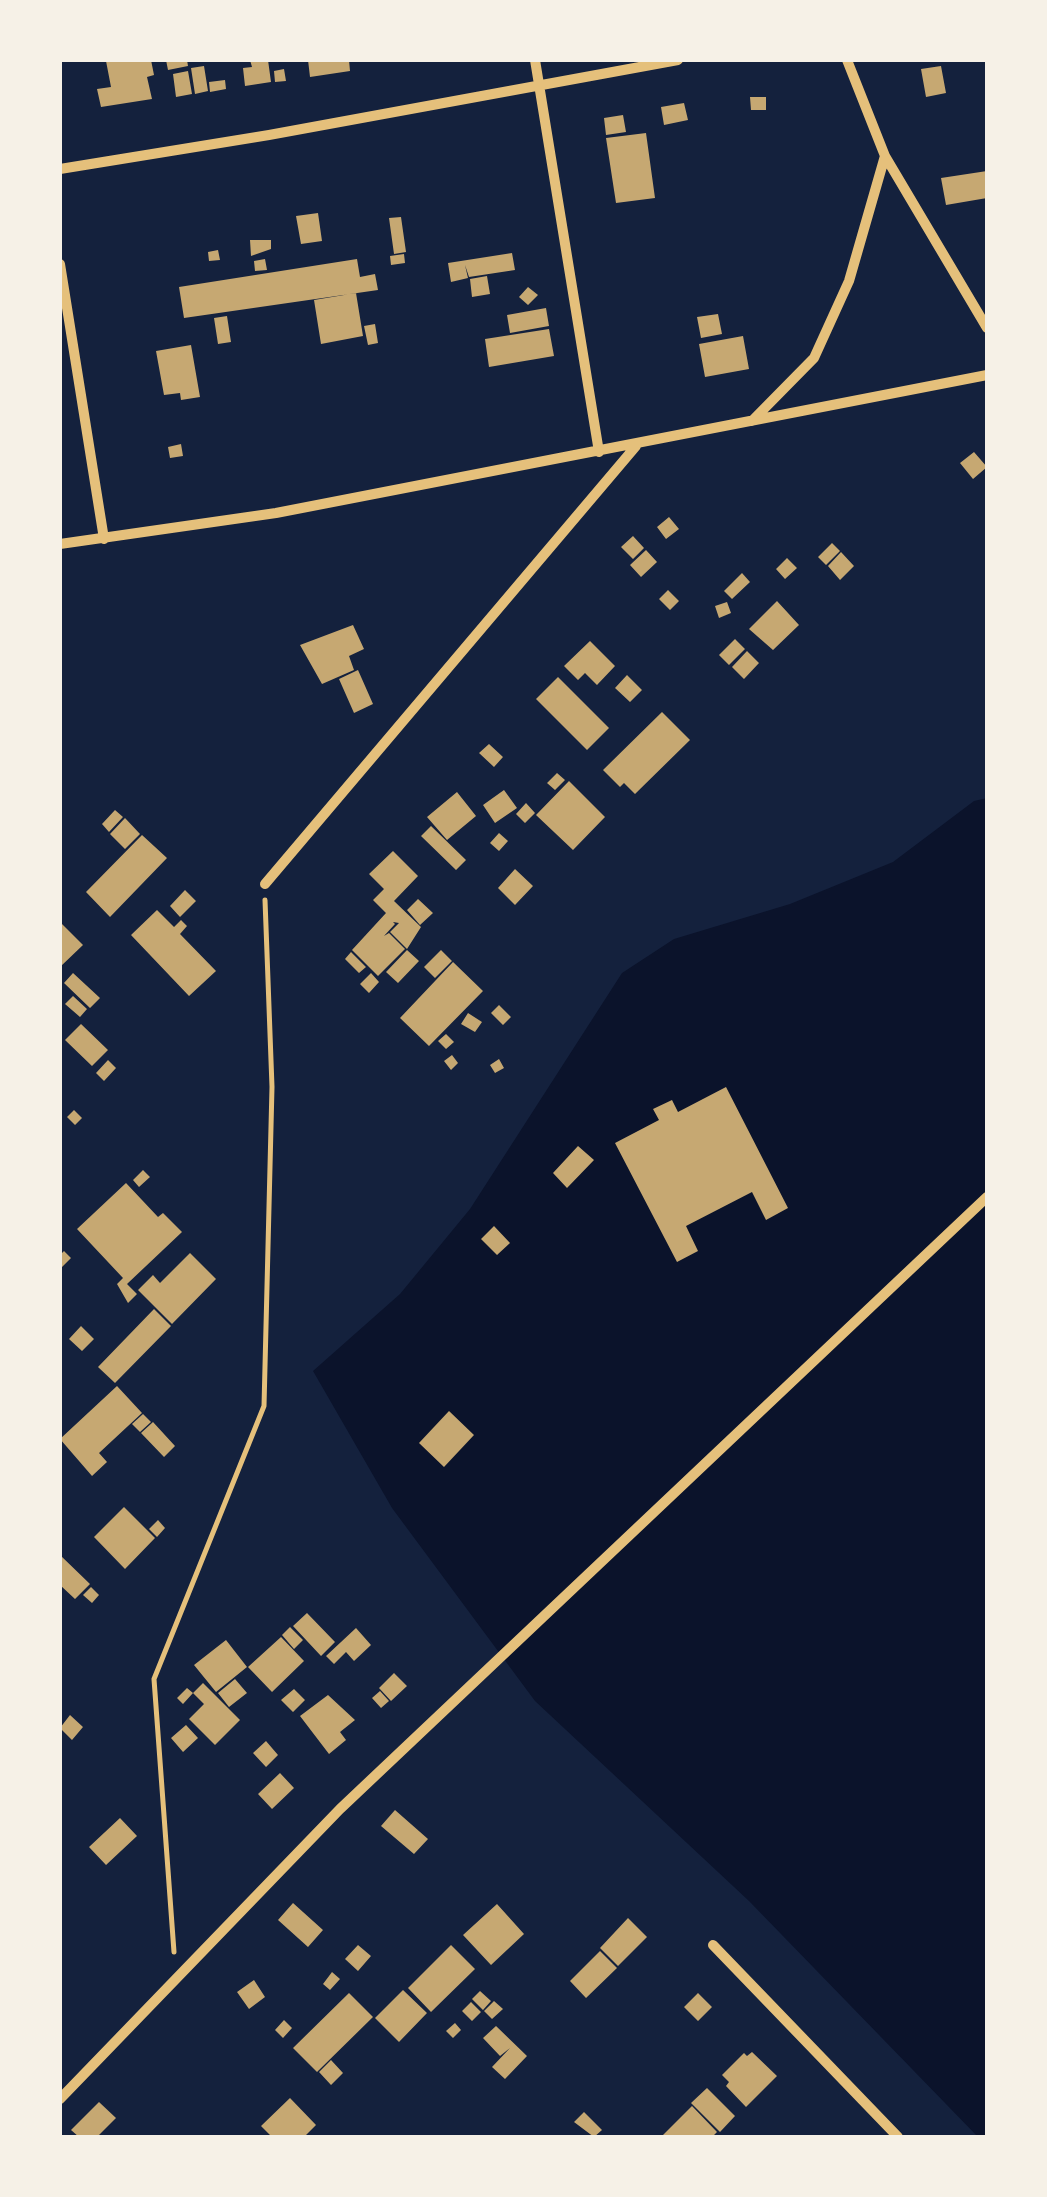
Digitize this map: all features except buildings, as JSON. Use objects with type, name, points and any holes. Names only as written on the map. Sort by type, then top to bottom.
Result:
[{"type":"street","points":[[535,60],[599,452]]},
{"type":"street","points":[[60,168],[678,60]]},
{"type":"street","points":[[847,60],[885,156],[987,328]]},
{"type":"street","points":[[752,422],[814,358],[849,281],[885,156]]},
{"type":"street","points":[[60,264],[104,539]]},
{"type":"street","points":[[60,544],[276,513],[987,375]]},
{"type":"street","points":[[265,884],[636,445]]},
{"type":"street","points":[[60,2100],[340,1810],[987,1196]]},
{"type":"street","points":[[714,1946],[898,2137]]},
{"type":"path","points":[[176,1980],[154,1679],[264,1406],[272,1087],[265,884]]},
{"type":"water","points":[[987,798],[987,2137],[978,2137],[749,1901],[535,1701],[392,1508],[313,1371],[400,1294],[470,1209],[622,973],[674,939],[790,904],[893,862],[974,801]]}]
